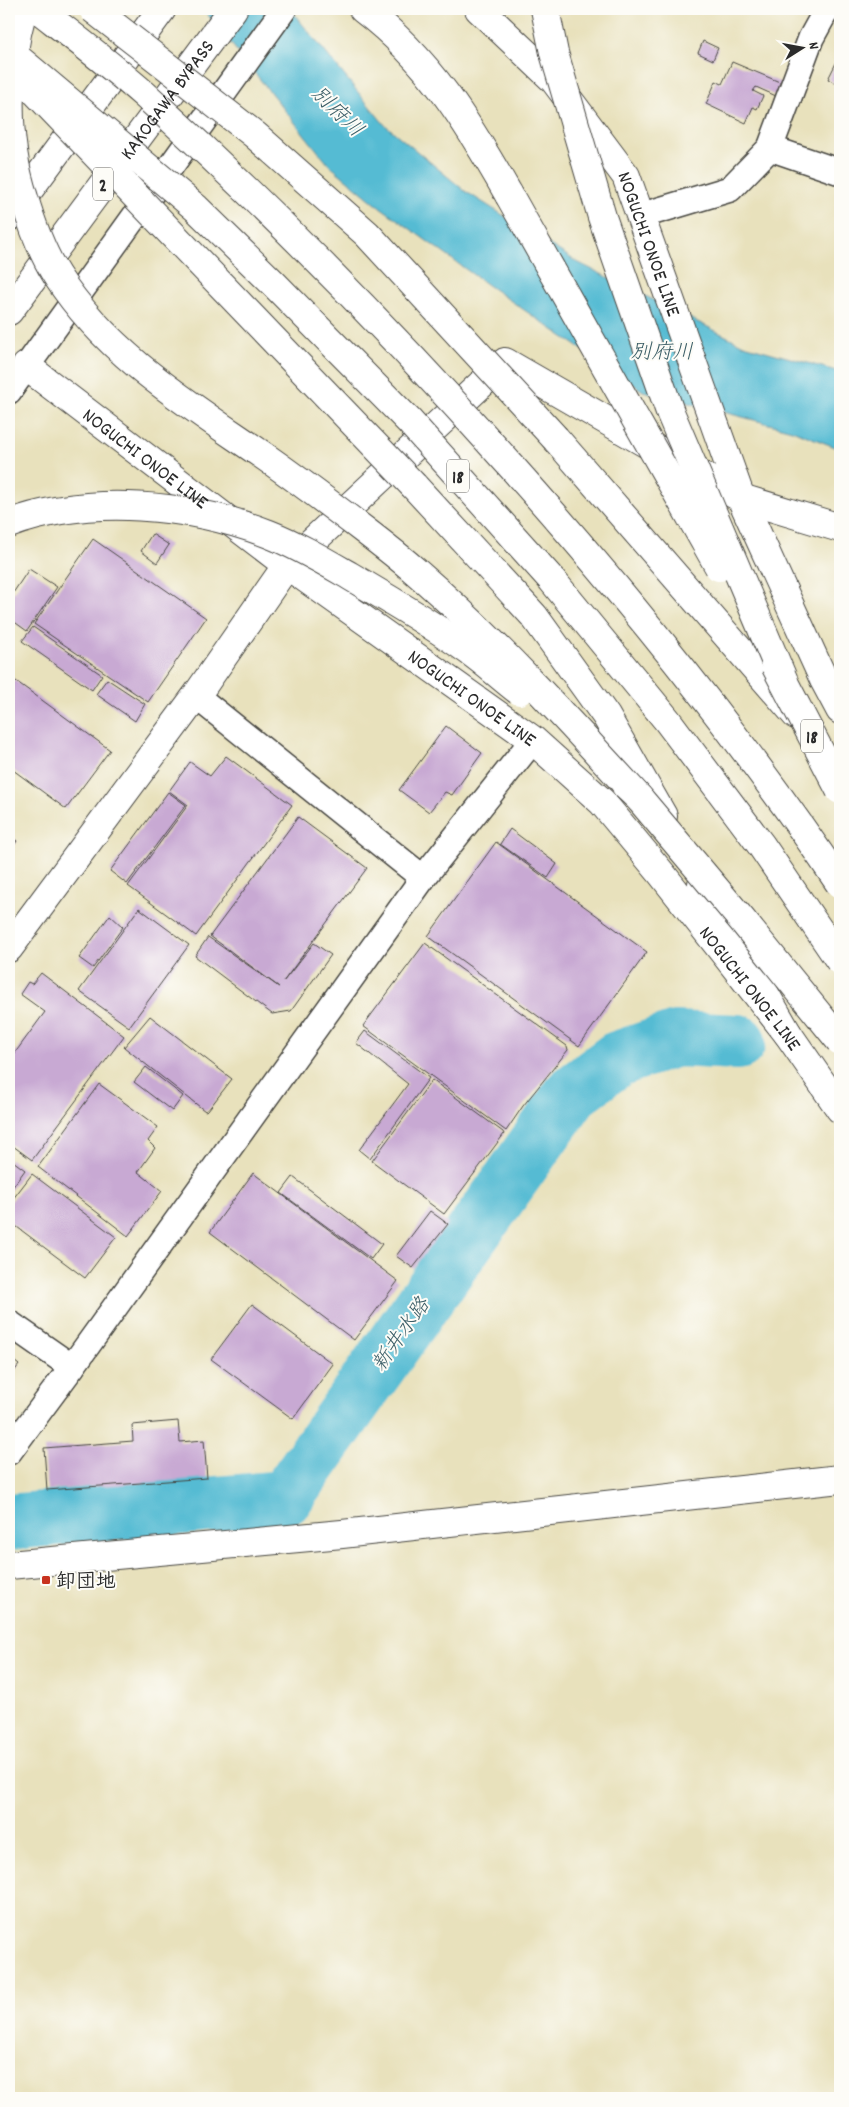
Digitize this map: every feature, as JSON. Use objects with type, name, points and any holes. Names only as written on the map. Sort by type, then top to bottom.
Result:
[{"type":"main road","points":[[22,9],[17,30],[10,90],[11,143],[18,181],[34,230],[57,276],[86,314],[120,350],[167,389],[327,502],[414,569],[488,638],[554,705],[639,798],[742,920],[840,1041]]},
{"type":"main road","points":[[9,22],[27,9]]},
{"type":"main road","name":"18","points":[[38,9],[158,108],[303,245],[441,387],[578,542],[695,684],[790,810],[840,884]]},
{"type":"main road","name":"18","points":[[93,9],[255,136],[367,234],[556,439],[840,767]]},
{"type":"main road","points":[[9,218],[162,9]]},
{"type":"main road","name":"KAKOGAWA BYPASS","points":[[9,311],[233,9]]},
{"type":"main road","name":"18","points":[[363,9],[388,28],[433,75],[473,132],[784,681],[840,790]]},
{"type":"main road","name":"NOGUCHI ONOE LINE","points":[[479,9],[554,80],[626,176],[741,498],[824,680],[840,710]]},
{"type":"main road","points":[[545,9],[556,62],[602,216],[670,412],[784,681]]},
{"type":"main road","name":"18","points":[[9,51],[196,208],[409,421],[552,580],[667,720],[761,845],[840,961]]},
{"type":"main road","name":"18","points":[[9,64],[414,486],[534,616],[606,716],[788,1034]]},
{"type":"main road","points":[[9,948],[196,696],[287,565],[506,362],[741,498],[840,528]]},
{"type":"main road","name":"NOGUCHI ONOE LINE","points":[[26,366],[287,565],[533,740],[602,802],[661,873],[788,1034],[840,1109]]},
{"type":"main road","points":[[9,524],[32,515],[85,506],[142,507],[205,515],[269,534],[325,562],[397,603],[469,651],[550,717],[639,798]]},
{"type":"main road","points":[[9,1565],[342,1534],[840,1479]]},
{"type":"street","points":[[9,391],[229,82],[284,9]]},
{"type":"street","points":[[640,216],[730,189],[770,148],[811,38],[827,9]]},
{"type":"street","points":[[770,148],[840,172]]},
{"type":"street","points":[[196,696],[423,878]]},
{"type":"street","points":[[9,1452],[72,1368],[423,878],[533,740]]},
{"type":"street","points":[[9,1323],[72,1368]]},
{"type":"water","name":"別府川","points":[[203,9],[290,9],[384,124],[465,191],[577,262],[744,345],[840,372],[840,449],[792,430],[643,391],[486,284],[376,204],[329,165]]},
{"type":"building","points":[[703,41],[718,48],[713,60],[698,53]]},
{"type":"building","points":[[837,61],[840,63],[840,86],[828,79]]},
{"type":"building","points":[[732,62],[782,83],[776,96],[756,87],[753,91],[763,96],[757,109],[753,107],[746,123],[706,104],[716,81],[722,84]]},
{"type":"building","points":[[152,534],[169,545],[157,563],[141,551]]},
{"type":"building","points":[[93,539],[206,618],[148,702],[34,624]]},
{"type":"building","points":[[29,569],[57,587],[27,631],[9,618],[9,599]]},
{"type":"building","points":[[33,627],[102,675],[92,690],[22,641]]},
{"type":"building","points":[[9,676],[110,750],[66,809],[9,767]]},
{"type":"building","points":[[107,679],[145,704],[135,721],[96,694]]},
{"type":"building","points":[[446,726],[482,753],[452,795],[445,792],[429,812],[399,790]]},
{"type":"building","points":[[226,756],[292,805],[196,936],[128,886],[188,805],[169,791],[190,762],[210,776]]},
{"type":"building","points":[[168,792],[186,805],[127,884],[110,871]]},
{"type":"building","points":[[298,817],[367,868],[283,982],[314,943],[331,955],[291,1011],[272,1014],[195,956],[208,937],[279,987],[210,936]]},
{"type":"building","points":[[510,829],[557,864],[548,878],[500,844]]},
{"type":"building","points":[[9,835],[17,841],[9,852]]},
{"type":"building","points":[[496,842],[647,952],[579,1046],[428,936]]},
{"type":"building","points":[[139,908],[189,945],[129,1027],[79,991]]},
{"type":"building","points":[[110,915],[123,927],[93,968],[79,958]]},
{"type":"building","points":[[425,943],[567,1046],[568,1050],[523,1106],[506,1131],[363,1026]]},
{"type":"building","points":[[41,973],[124,1036],[32,1160],[9,1143],[9,1061],[45,1012],[20,994],[28,982],[32,984]]},
{"type":"building","points":[[150,1016],[232,1079],[208,1110],[205,1111],[124,1047]]},
{"type":"building","points":[[365,1031],[429,1078],[370,1159],[359,1150],[408,1084],[356,1043]]},
{"type":"building","points":[[146,1067],[183,1096],[172,1111],[134,1082]]},
{"type":"building","points":[[432,1080],[504,1134],[444,1214],[372,1161]]},
{"type":"building","points":[[99,1084],[158,1127],[148,1141],[155,1148],[138,1172],[162,1191],[128,1236],[38,1167]]},
{"type":"building","points":[[9,1158],[25,1170],[9,1192]]},
{"type":"building","points":[[253,1173],[398,1281],[354,1340],[210,1232]]},
{"type":"building","points":[[32,1174],[116,1237],[85,1278],[9,1221],[9,1204]]},
{"type":"building","points":[[293,1177],[382,1244],[371,1259],[281,1193]]},
{"type":"building","points":[[430,1211],[448,1224],[413,1268],[396,1256]]},
{"type":"building","points":[[252,1304],[333,1364],[293,1419],[211,1359]]},
{"type":"building","points":[[9,1357],[19,1365],[9,1378]]},
{"type":"building","points":[[178,1421],[180,1442],[204,1440],[207,1478],[47,1490],[44,1448],[133,1441],[132,1425]]},
{"type":"waterway","name":"新井水路","points":[[9,1522],[285,1498],[572,1093],[617,1059],[676,1039],[738,1042]]},
{"type":"place","name":"卸団地","points":[[46,1580]]}]
